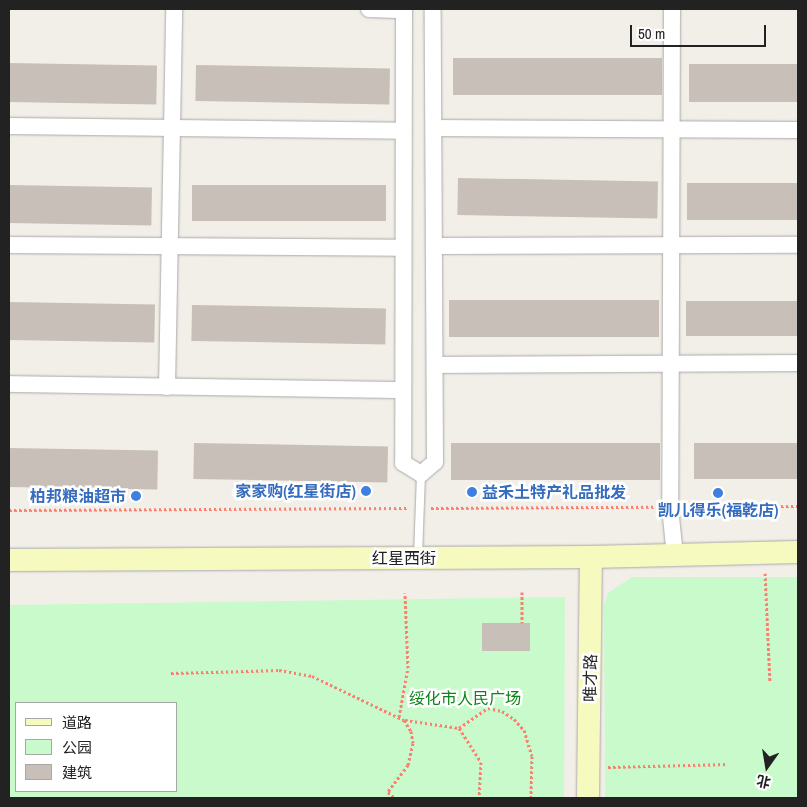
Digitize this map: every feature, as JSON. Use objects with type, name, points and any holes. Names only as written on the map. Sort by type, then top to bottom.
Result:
[{"type":"main road","name":"红星西街","points":[[9,560],[591,558],[798,552]]},
{"type":"main road","name":"唯才路","points":[[588,798],[591,558]]},
{"type":"street","points":[[167,387],[174,9]]},
{"type":"street","points":[[369,9],[404,9],[402,463],[421,474],[436,462],[433,9]]},
{"type":"street","points":[[672,9],[673,245],[670,508],[675,556]]},
{"type":"street","points":[[9,126],[404,131]]},
{"type":"street","points":[[434,128],[798,130]]},
{"type":"street","points":[[434,246],[798,244]]},
{"type":"street","points":[[9,245],[403,248]]},
{"type":"street","points":[[435,365],[798,363]]},
{"type":"street","points":[[9,384],[403,390]]},
{"type":"lane","points":[[418,558],[421,474]]},
{"type":"path","points":[[9,510],[798,506]]},
{"type":"path","points":[[765,574],[770,682]]},
{"type":"path","points":[[522,592],[522,623]]},
{"type":"path","points":[[399,717],[408,668],[405,593]]},
{"type":"path","points":[[171,674],[279,670],[312,676],[404,720],[459,728],[488,708],[502,711],[514,719],[524,730],[529,743],[534,771],[531,798]]},
{"type":"path","points":[[386,798],[411,755],[411,731],[404,720]]},
{"type":"path","points":[[459,728],[481,762],[479,798]]},
{"type":"path","points":[[599,767],[728,764]]},
{"type":"path","points":[[388,792],[396,798]]},
{"type":"green space","points":[[632,577],[798,577],[798,798],[605,798],[604,606],[608,593]]},
{"type":"green space","name":"绥化市人民广场","points":[[565,597],[564,798],[9,798],[9,605]]},
{"type":"building","points":[[453,58],[662,58],[662,95],[453,95]]},
{"type":"building","points":[[9,63],[157,66],[156,105],[9,102]]},
{"type":"building","points":[[689,64],[798,64],[798,102],[689,102]]},
{"type":"building","points":[[196,65],[390,68],[389,104],[195,101]]},
{"type":"building","points":[[458,178],[658,181],[657,218],[457,215]]},
{"type":"building","points":[[687,183],[798,183],[798,220],[687,220]]},
{"type":"building","points":[[9,185],[152,187],[151,225],[9,223]]},
{"type":"building","points":[[192,185],[386,185],[386,221],[192,221]]},
{"type":"building","points":[[449,300],[659,300],[659,337],[449,337]]},
{"type":"building","points":[[686,301],[798,301],[798,336],[686,336]]},
{"type":"building","points":[[9,302],[155,305],[154,343],[9,340]]},
{"type":"building","points":[[192,305],[386,308],[385,344],[191,341]]},
{"type":"building","points":[[194,443],[388,446],[387,482],[193,479]]},
{"type":"building","points":[[451,443],[660,443],[660,480],[451,480]]},
{"type":"building","points":[[694,443],[798,443],[798,479],[694,479]]},
{"type":"building","points":[[9,448],[158,451],[157,490],[9,487]]},
{"type":"building","points":[[482,623],[530,623],[530,651],[482,651]]},
{"type":"place","name":"家家购(红星街店)","points":[[366,491]]},
{"type":"place","name":"益禾土特产礼品批发","points":[[472,492]]},
{"type":"place","name":"凯儿得乐(福乾店)","points":[[718,493]]},
{"type":"place","name":"柏邦粮油超市","points":[[136,496]]}]
